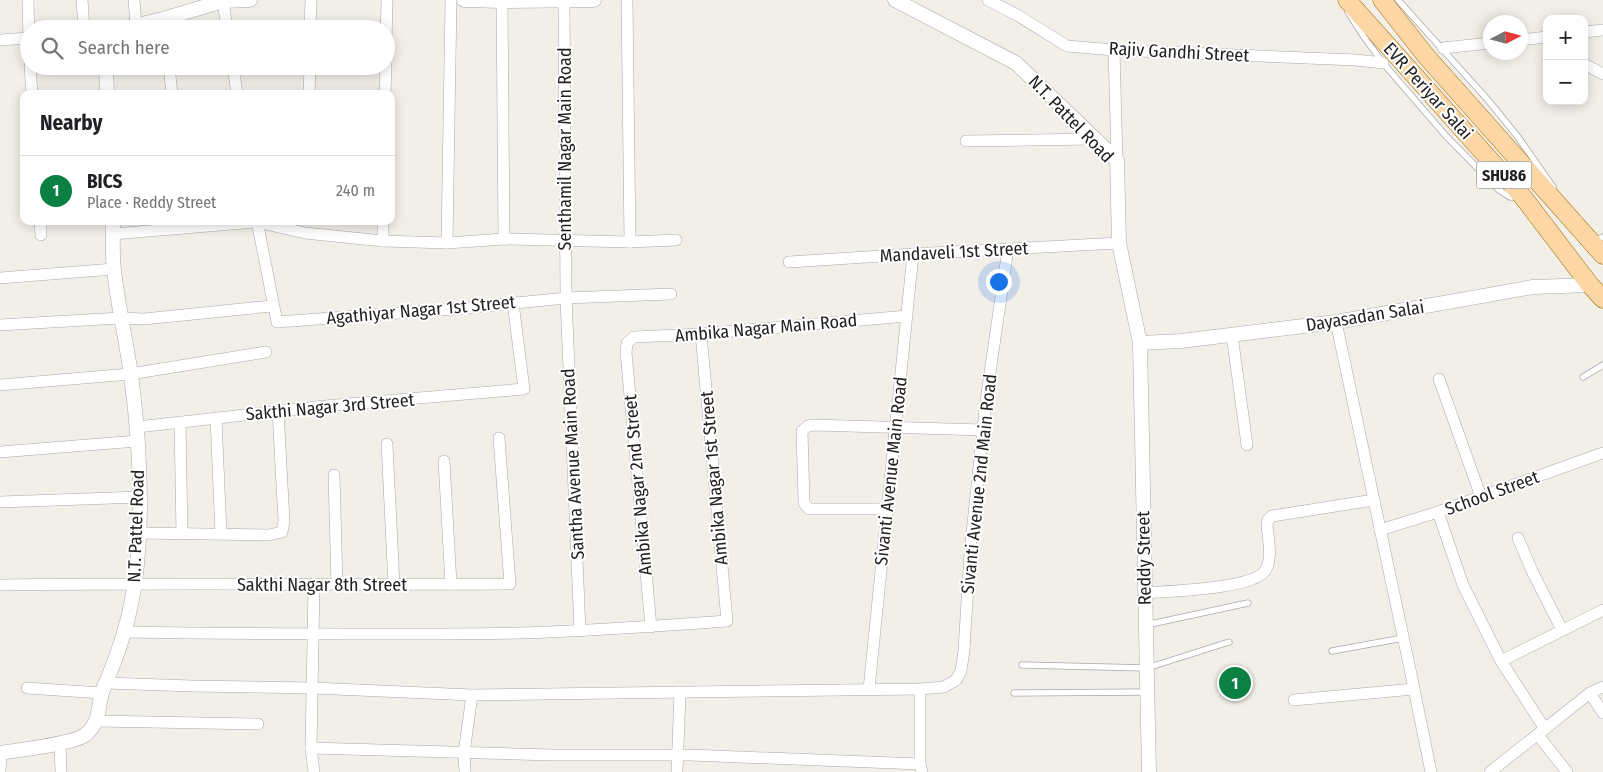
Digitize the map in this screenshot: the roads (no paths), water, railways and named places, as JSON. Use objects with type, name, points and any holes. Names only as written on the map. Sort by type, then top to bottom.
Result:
[{"type":"main road","name":"EVR Periyar Salai","points":[[1346,0],[1523,197],[1590,285],[1603,299]]},
{"type":"main road","name":"EVR Periyar Salai","points":[[1382,0],[1426,56],[1559,206],[1599,245]]},
{"type":"street","points":[[28,0],[29,20]]},
{"type":"street","points":[[82,0],[83,20]]},
{"type":"street","points":[[134,0],[136,20]]},
{"type":"street","points":[[174,20],[223,1],[250,0]]},
{"type":"street","points":[[310,20],[311,0]]},
{"type":"street","points":[[387,0],[387,20]]},
{"type":"street","points":[[447,243],[451,0]]},
{"type":"street","points":[[464,0],[594,0]]},
{"type":"street","points":[[627,0],[630,242]]},
{"type":"street","name":"N.T. Pattel Road","points":[[895,0],[1016,63],[1116,160],[1119,243],[1140,343]]},
{"type":"street","name":"Rajiv Gandhi Street","points":[[988,0],[1017,15],[1067,46],[1114,50],[1356,60],[1383,63]]},
{"type":"street","points":[[223,1],[226,20]]},
{"type":"street","points":[[502,1],[504,239]]},
{"type":"street","name":"Senthamil Nagar Main Road","points":[[564,1],[566,298]]},
{"type":"street","points":[[1588,32],[1603,30]]},
{"type":"street","points":[[1528,39],[1543,37]]},
{"type":"street","points":[[1534,38],[1543,43]]},
{"type":"street","points":[[0,40],[20,39]]},
{"type":"street","points":[[1443,48],[1483,44]]},
{"type":"street","points":[[1114,50],[1116,160]]},
{"type":"street","points":[[1588,66],[1603,74]]},
{"type":"street","points":[[31,75],[32,90]]},
{"type":"street","points":[[106,75],[107,90]]},
{"type":"street","points":[[170,75],[172,90]]},
{"type":"street","points":[[235,75],[237,90]]},
{"type":"street","points":[[309,90],[310,75]]},
{"type":"street","points":[[385,90],[386,75]]},
{"type":"street","points":[[966,141],[1095,139]]},
{"type":"street","points":[[40,225],[41,235]]},
{"type":"street","points":[[113,228],[185,225]]},
{"type":"street","points":[[0,325],[120,318],[144,319],[272,306],[258,225]]},
{"type":"street","points":[[286,225],[383,241],[447,243],[504,239],[566,242],[676,240]]},
{"type":"street","points":[[383,225],[383,241]]},
{"type":"street","name":"N.T. Pattel Road","points":[[97,721],[104,688],[123,632],[135,584],[139,533],[140,497],[137,434],[114,268],[113,228]]},
{"type":"street","name":"Mandaveli 1st Street","points":[[789,262],[1119,243]]},
{"type":"street","name":"Sivanti Avenue 2nd Main Road","points":[[27,688],[192,686],[312,688],[472,695],[920,689],[944,686],[956,680],[961,671],[970,552],[983,430],[1008,249]]},
{"type":"street","name":"Sivanti Avenue Main Road","points":[[869,689],[913,254]]},
{"type":"street","points":[[0,278],[114,268]]},
{"type":"street","name":"Dayasadan Salai","points":[[1140,343],[1181,341],[1336,322],[1533,287],[1590,285]]},
{"type":"street","name":"Agathiyar Nagar 1st Street","points":[[272,306],[277,322],[454,309],[566,298],[671,294]]},
{"type":"street","name":"Santha Avenue Main Road","points":[[566,298],[580,631]]},
{"type":"street","name":"Sakthi Nagar 3rd Street","points":[[0,452],[137,434],[180,422],[278,411],[524,389],[513,303]]},
{"type":"street","name":"Ambika Nagar Main Road","points":[[627,343],[634,337],[701,334],[907,316]]},
{"type":"street","points":[[1336,322],[1431,772]]},
{"type":"street","name":"Ambika Nagar 1st Street","points":[[651,627],[727,621],[701,334]]},
{"type":"street","points":[[1232,335],[1247,445]]},
{"type":"street","name":"Ambika Nagar 2nd Street","points":[[627,343],[626,352],[651,627]]},
{"type":"street","name":"Reddy Street","points":[[1140,343],[1149,772]]},
{"type":"street","points":[[0,385],[130,374],[266,352]]},
{"type":"street","points":[[1439,380],[1481,497]]},
{"type":"street","points":[[139,533],[269,535],[282,532],[284,521],[278,411]]},
{"type":"street","points":[[216,418],[221,534]]},
{"type":"street","points":[[180,422],[182,534]]},
{"type":"street","points":[[887,509],[809,509],[804,503],[802,431],[808,426],[814,425],[983,430]]},
{"type":"street","name":"Sakthi Nagar 8th Street","points":[[0,585],[314,586],[510,584],[499,438]]},
{"type":"street","points":[[387,444],[394,585]]},
{"type":"street","name":"School Street","points":[[1380,530],[1438,512],[1603,453]]},
{"type":"street","points":[[444,461],[451,584]]},
{"type":"street","points":[[334,475],[337,585]]},
{"type":"street","points":[[0,502],[140,497]]},
{"type":"street","points":[[1145,593],[1230,586],[1258,578],[1266,569],[1268,563],[1267,525],[1268,520],[1272,516],[1374,500]]},
{"type":"street","points":[[1438,512],[1463,585],[1501,661],[1541,732],[1567,772]]},
{"type":"street","points":[[1518,538],[1532,571],[1562,630]]},
{"type":"street","points":[[314,586],[311,748],[314,772]]},
{"type":"street","points":[[1501,661],[1603,610]]},
{"type":"street","points":[[123,632],[313,634],[580,631],[651,627]]},
{"type":"street","points":[[1490,772],[1590,693],[1603,687]]},
{"type":"street","points":[[311,748],[552,755],[678,755],[921,768],[920,689]]},
{"type":"street","points":[[1294,700],[1414,689]]},
{"type":"street","points":[[678,772],[680,692]]},
{"type":"street","points":[[1590,693],[1603,713]]},
{"type":"street","points":[[465,772],[464,753],[472,695]]},
{"type":"street","points":[[0,772],[0,753],[60,743],[84,736],[97,721],[258,724]]},
{"type":"street","points":[[60,743],[61,772]]},
{"type":"lane","points":[[1346,0],[1349,14],[1383,63],[1446,136],[1499,190],[1510,197],[1523,197]]},
{"type":"lane","points":[[1398,0],[1443,48],[1518,137],[1554,189],[1559,206]]},
{"type":"lane","points":[[1584,377],[1603,366]]},
{"type":"lane","points":[[1146,625],[1248,603]]},
{"type":"lane","points":[[1332,651],[1403,638]]},
{"type":"lane","points":[[1022,665],[1146,668],[1229,642]]},
{"type":"lane","points":[[1014,694],[1147,692]]},
{"type":"place","name":"BICS","points":[[1235,683]]}]
